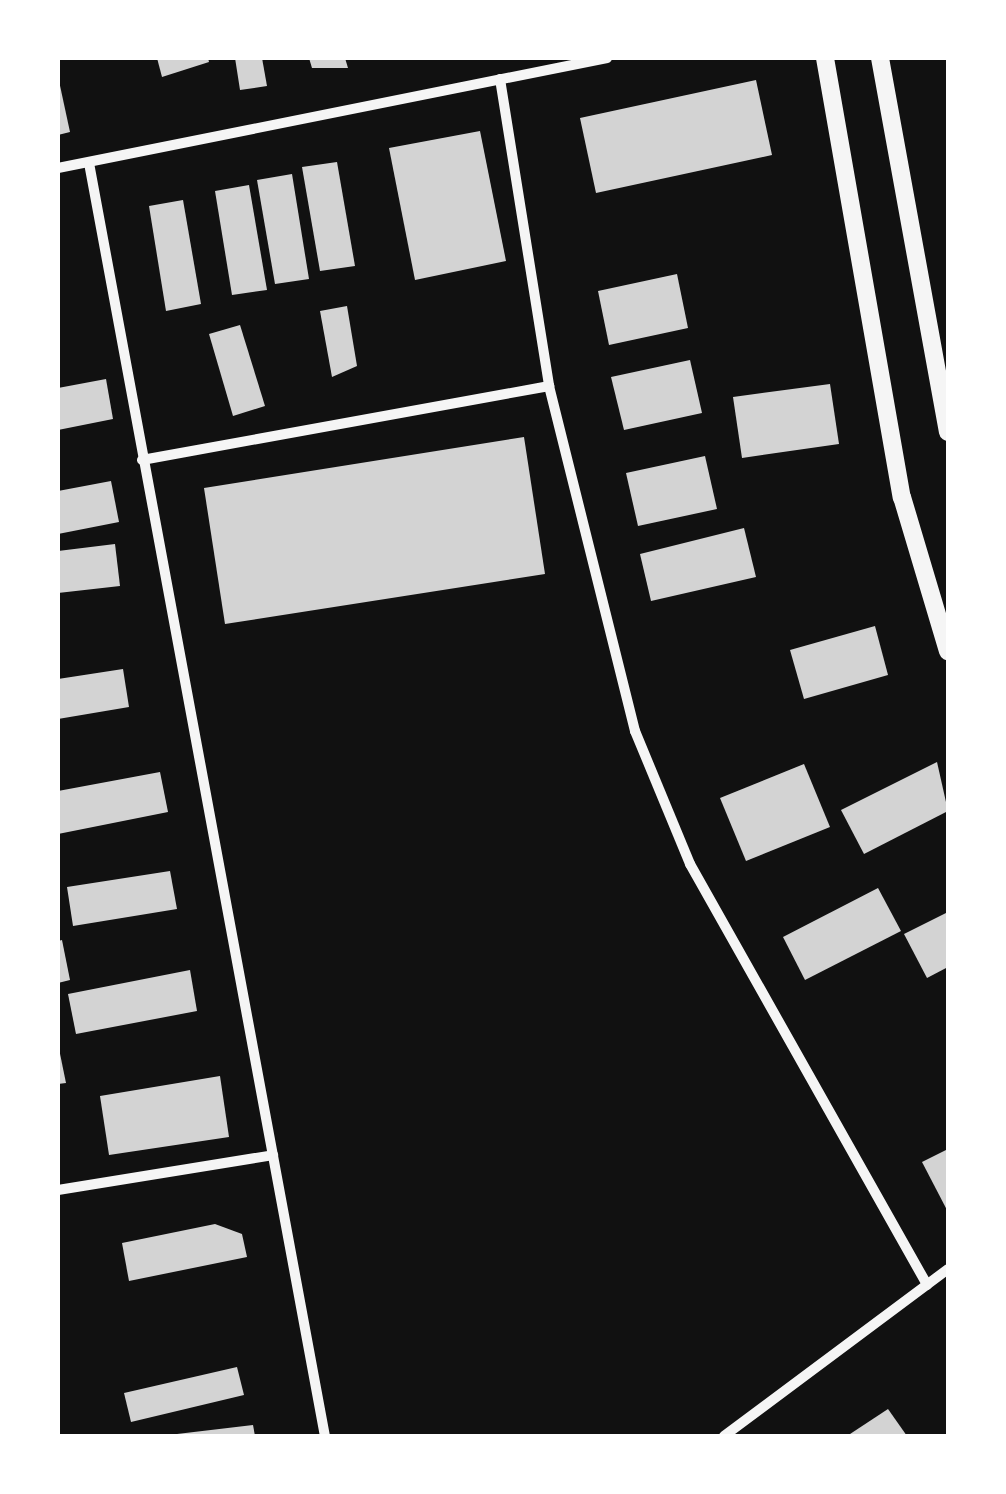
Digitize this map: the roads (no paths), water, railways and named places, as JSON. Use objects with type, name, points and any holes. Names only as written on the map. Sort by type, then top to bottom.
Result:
[{"type":"street","points":[[58,168],[607,58]]},
{"type":"street","points":[[825,58],[902,497],[948,651]]},
{"type":"street","points":[[880,58],[948,432]]},
{"type":"street","points":[[500,78],[549,386],[635,731],[690,864],[927,1285]]},
{"type":"street","points":[[89,162],[324,1436]]},
{"type":"street","points":[[142,460],[549,386]]},
{"type":"street","points":[[58,1190],[273,1155]]},
{"type":"street","points":[[724,1436],[948,1269]]}]
